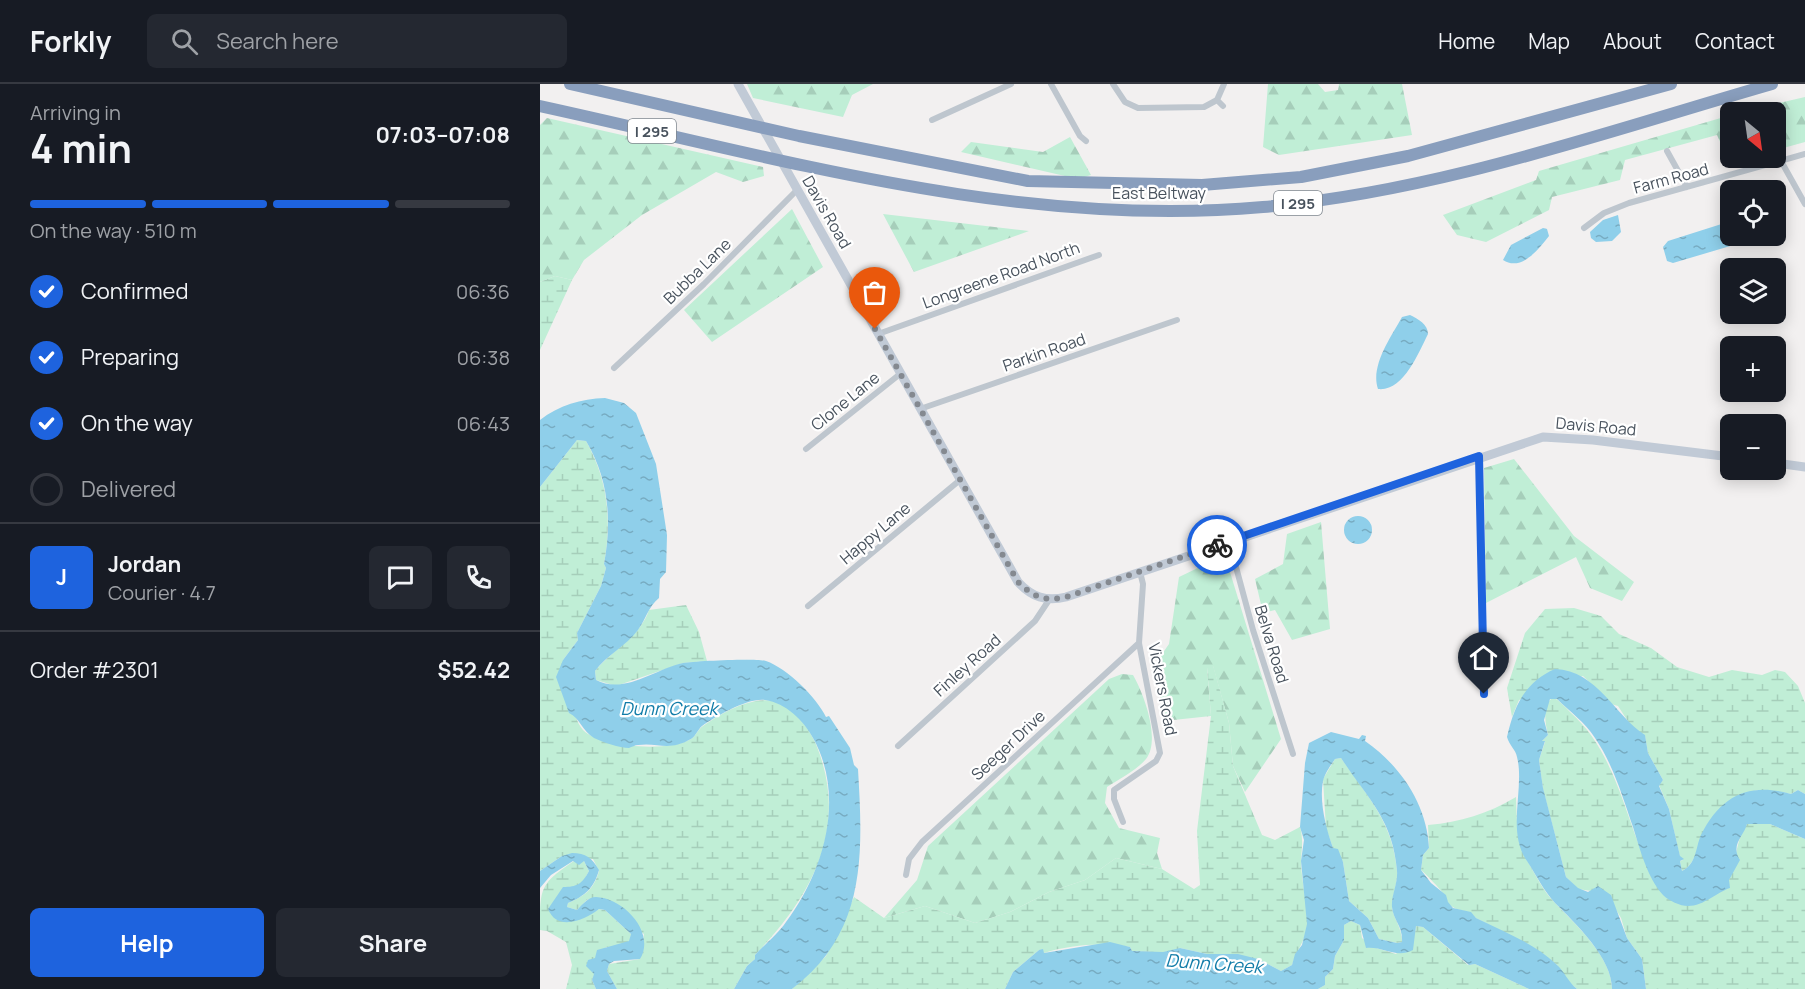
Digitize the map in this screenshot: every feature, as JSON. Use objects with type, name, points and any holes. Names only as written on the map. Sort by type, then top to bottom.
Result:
[{"type":"highway","name":"East Beltway","points":[[570,84],[799,136],[1028,181],[1202,185],[1301,177],[1408,156],[1671,84]]},
{"type":"highway","name":"East Beltway","points":[[540,106],[813,168],[951,195],[1056,207],[1158,211],[1261,208],[1340,198],[1425,181],[1772,84]]},
{"type":"street","name":"Davis Road","points":[[738,84],[1018,582],[1030,594],[1049,600],[1066,597],[1522,442],[1554,437],[1720,456]]},
{"type":"street","points":[[932,120],[1011,84]]},
{"type":"street","points":[[1051,84],[1080,136],[1086,141]]},
{"type":"street","points":[[1113,84],[1125,102],[1138,108],[1204,107],[1216,100],[1224,84]]},
{"type":"street","points":[[1216,100],[1223,106]]},
{"type":"street","points":[[1667,151],[1687,188]]},
{"type":"street","name":"Farm Road","points":[[1786,159],[1805,154]]},
{"type":"street","name":"Farm Road","points":[[1584,228],[1604,213],[1756,168]]},
{"type":"street","points":[[1784,168],[1805,204]]},
{"type":"street","name":"Bubba Lane","points":[[614,368],[704,284],[797,190]]},
{"type":"street","name":"Longreene Road North","points":[[878,334],[1099,255]]},
{"type":"street","name":"Parkin Road","points":[[920,409],[1177,320]]},
{"type":"street","name":"Clone Lane","points":[[806,449],[900,374]]},
{"type":"street","points":[[1479,456],[1484,694]]},
{"type":"street","points":[[1786,464],[1805,467]]},
{"type":"street","name":"Happy Lane","points":[[808,606],[960,480]]},
{"type":"street","name":"Belva Road","points":[[1229,542],[1253,630],[1293,754]]},
{"type":"street","name":"Vickers Road","points":[[1123,822],[1114,799],[1114,790],[1156,761],[1160,753],[1139,643],[1143,584],[1140,572]]},
{"type":"street","name":"Finley Road","points":[[898,746],[1035,621],[1049,600]]},
{"type":"street","name":"Seeger Drive","points":[[906,875],[909,859],[922,842],[1139,643]]},
{"type":"green space","points":[[747,84],[873,84],[852,95],[843,117],[753,98]]},
{"type":"green space","points":[[1268,84],[1318,84],[1325,92],[1338,90],[1339,84],[1402,84],[1412,135],[1279,155],[1263,147]]},
{"type":"green space","points":[[1805,97],[1805,142],[1786,147],[1786,102],[1783,102]]},
{"type":"green space","points":[[547,118],[763,167],[764,176],[743,182],[716,172],[642,215],[584,260],[572,280],[555,276],[540,282],[540,125]]},
{"type":"green space","points":[[1720,118],[1720,142],[1717,135],[1625,160],[1620,180],[1552,197],[1549,210],[1486,242],[1457,235],[1443,215],[1536,180],[1539,171]]},
{"type":"green space","points":[[1070,137],[1091,175],[1078,179],[961,152],[971,142],[1043,152]]},
{"type":"green space","points":[[792,209],[823,267],[712,342],[684,310]]},
{"type":"green space","points":[[883,214],[1029,231],[914,272]]},
{"type":"green space","points":[[555,276],[572,280],[540,350],[540,282]]},
{"type":"green space","points":[[577,440],[586,441],[599,470],[608,516],[604,564],[606,568],[601,586],[577,633],[578,640],[563,660],[572,706],[583,730],[604,741],[619,744],[668,746],[691,739],[703,726],[740,706],[750,702],[770,701],[786,707],[799,718],[810,732],[820,755],[827,784],[829,812],[826,838],[818,864],[792,911],[755,955],[755,959],[747,966],[734,989],[617,989],[607,971],[609,964],[640,959],[644,934],[588,899],[577,910],[567,907],[568,903],[584,895],[594,883],[599,871],[593,859],[562,856],[540,871],[540,487]]},
{"type":"green space","points":[[1514,459],[1574,536],[1634,582],[1622,601],[1590,588],[1576,557],[1486,603],[1484,468]]},
{"type":"green space","points":[[1321,522],[1330,629],[1292,640],[1275,610],[1263,613],[1255,579],[1283,564],[1287,534]]},
{"type":"green space","points":[[1204,565],[1230,572],[1281,739],[1245,792],[1233,766],[1229,723],[1213,666],[1207,668],[1211,716],[1164,721],[1155,664],[1169,644],[1179,577]]},
{"type":"green space","points":[[686,605],[699,632],[707,661],[683,663],[616,686],[596,680],[595,671],[632,636],[645,620],[649,610]]},
{"type":"green space","points":[[1574,608],[1601,616],[1619,634],[1651,648],[1677,667],[1709,677],[1732,670],[1762,675],[1775,670],[1785,672],[1798,686],[1805,703],[1805,794],[1798,790],[1791,794],[1760,790],[1750,792],[1711,820],[1703,832],[1693,861],[1682,871],[1680,861],[1683,860],[1680,857],[1669,809],[1659,785],[1663,780],[1648,753],[1645,736],[1631,726],[1618,706],[1611,704],[1583,676],[1519,700],[1512,717],[1507,688],[1525,633],[1545,609]]},
{"type":"green space","points":[[1213,665],[1229,723],[1233,766],[1262,835],[1275,840],[1300,827],[1307,926],[1292,965],[1281,971],[1258,959],[1207,954],[1180,948],[1165,952],[1143,952],[1132,951],[1130,947],[1119,945],[1075,946],[1044,953],[1039,950],[1013,972],[1005,989],[792,989],[826,956],[854,897],[884,918],[925,906],[975,923],[1010,912],[1049,892],[1085,880],[1116,858],[1162,869],[1194,889],[1200,885],[1197,831],[1211,716],[1207,667]]},
{"type":"green space","points":[[1122,674],[1133,675],[1137,683],[1146,705],[1152,741],[1146,759],[1133,771],[1107,787],[1105,803],[1119,828],[1160,838],[1157,853],[1162,869],[1116,858],[1085,880],[1049,892],[1010,912],[975,923],[925,906],[884,918],[917,880],[928,846],[1109,679]]},
{"type":"green space","points":[[1553,697],[1586,729],[1600,748],[1620,791],[1654,879],[1729,880],[1740,837],[1747,824],[1770,824],[1805,839],[1805,989],[1646,989],[1642,959],[1627,938],[1621,918],[1612,903],[1591,891],[1578,889],[1566,877],[1543,789],[1539,760],[1545,742],[1542,741],[1548,735],[1545,720],[1547,705]]},
{"type":"green space","points":[[1341,758],[1377,810],[1390,838],[1397,871],[1392,907],[1402,942],[1379,939],[1368,918],[1349,901],[1343,862],[1333,848],[1326,828],[1323,779],[1335,759]]},
{"type":"green space","points":[[1516,797],[1518,829],[1523,853],[1547,893],[1599,953],[1606,965],[1612,989],[1577,989],[1557,965],[1534,948],[1470,913],[1451,906],[1444,894],[1421,870],[1423,855],[1429,848],[1428,825],[1474,816]]},
{"type":"green space","points":[[574,861],[584,861],[589,871],[583,882],[548,909],[594,912],[599,909],[605,910],[631,934],[630,941],[613,948],[606,947],[592,980],[596,989],[566,989],[572,965],[566,942],[547,931],[540,930],[544,888],[554,875]]},
{"type":"green space","points":[[1351,921],[1360,925],[1362,938],[1373,947],[1396,954],[1415,933],[1416,926],[1423,927],[1468,965],[1475,964],[1529,989],[1318,989],[1325,985],[1325,977],[1333,969],[1335,956],[1344,940],[1344,925]]},
{"type":"water","points":[[1618,215],[1621,232],[1612,241],[1596,242],[1591,238],[1590,232],[1603,220]]},
{"type":"water","points":[[1720,224],[1720,246],[1730,246],[1673,263],[1667,261],[1663,247],[1668,241]]},
{"type":"water","points":[[1543,228],[1547,229],[1549,236],[1529,257],[1516,263],[1503,260],[1511,245]]},
{"type":"water","points":[[1410,315],[1424,325],[1428,334],[1409,370],[1402,378],[1387,388],[1378,389],[1376,380],[1379,361],[1402,317]]},
{"type":"water","name":"Dunn Creek","points":[[605,398],[624,403],[636,413],[656,464],[667,535],[666,572],[660,579],[659,598],[652,605],[641,626],[595,671],[596,680],[617,685],[628,683],[672,666],[690,662],[766,661],[792,677],[816,701],[826,717],[829,716],[850,748],[854,765],[858,769],[859,861],[855,890],[847,917],[835,943],[817,967],[792,989],[734,989],[747,966],[755,959],[755,955],[783,926],[799,902],[820,857],[829,809],[828,784],[823,761],[805,725],[780,705],[758,700],[732,708],[716,717],[702,726],[693,738],[683,743],[669,746],[645,744],[629,748],[621,747],[594,738],[569,713],[556,677],[563,660],[578,640],[577,633],[601,586],[606,568],[604,564],[608,516],[600,470],[586,441],[577,440],[540,487],[540,420],[555,410],[571,404]]},
{"type":"water","points":[[1358,516],[1368,520],[1372,530],[1368,540],[1358,544],[1348,540],[1344,530],[1348,520]]},
{"type":"water","points":[[1555,669],[1583,677],[1594,685],[1634,727],[1645,735],[1648,753],[1663,780],[1659,786],[1669,809],[1680,856],[1684,859],[1680,861],[1682,871],[1693,860],[1701,835],[1709,821],[1727,801],[1750,791],[1776,791],[1791,794],[1798,790],[1805,794],[1805,839],[1770,824],[1747,824],[1737,845],[1737,855],[1740,860],[1729,880],[1730,888],[1699,904],[1688,906],[1678,904],[1663,895],[1648,871],[1617,781],[1601,748],[1591,732],[1577,717],[1557,699],[1550,699],[1544,720],[1548,735],[1542,741],[1545,741],[1539,760],[1543,788],[1566,877],[1578,888],[1588,892],[1598,886],[1611,895],[1627,938],[1642,959],[1646,989],[1612,989],[1606,965],[1600,954],[1547,893],[1521,849],[1517,823],[1519,769],[1516,754],[1507,737],[1513,715],[1522,696],[1536,681]]},
{"type":"water","name":"Dunn Creek","points":[[1331,732],[1359,739],[1362,735],[1366,736],[1365,741],[1390,762],[1401,775],[1417,802],[1427,832],[1429,848],[1423,855],[1421,870],[1431,883],[1446,895],[1453,908],[1471,912],[1476,918],[1538,950],[1559,967],[1577,989],[1529,989],[1475,964],[1469,965],[1423,927],[1416,926],[1413,950],[1395,953],[1366,948],[1360,925],[1351,921],[1344,925],[1344,940],[1335,956],[1333,969],[1325,977],[1325,985],[1318,989],[1005,989],[1013,972],[1039,950],[1043,949],[1044,953],[1110,942],[1130,947],[1132,951],[1163,952],[1180,948],[1207,954],[1238,954],[1258,959],[1281,971],[1292,965],[1295,954],[1302,945],[1307,924],[1301,861],[1304,840],[1300,827],[1305,763],[1309,743]],"holes":[[[1341,758],[1377,810],[1390,837],[1397,871],[1392,907],[1402,942],[1379,939],[1368,918],[1349,901],[1343,862],[1338,849],[1333,848],[1326,824],[1322,789],[1327,772],[1335,759]]]},
{"type":"water","points":[[572,853],[588,857],[599,870],[588,891],[568,903],[567,907],[577,910],[590,898],[596,897],[617,903],[635,919],[644,938],[644,949],[640,959],[614,961],[609,964],[607,971],[617,989],[596,989],[592,980],[594,974],[586,966],[588,960],[595,958],[597,950],[629,941],[631,934],[605,910],[599,909],[579,920],[564,922],[552,916],[548,909],[563,887],[579,884],[584,879],[589,871],[584,861],[579,865],[573,861],[551,875],[540,888],[540,871],[562,856]]},
{"type":"way so far","points":[[875,329],[1018,582],[1030,594],[1049,600],[1066,597],[1217,545]]},
{"type":"route","points":[[1217,545],[1479,456],[1484,694]]}]
